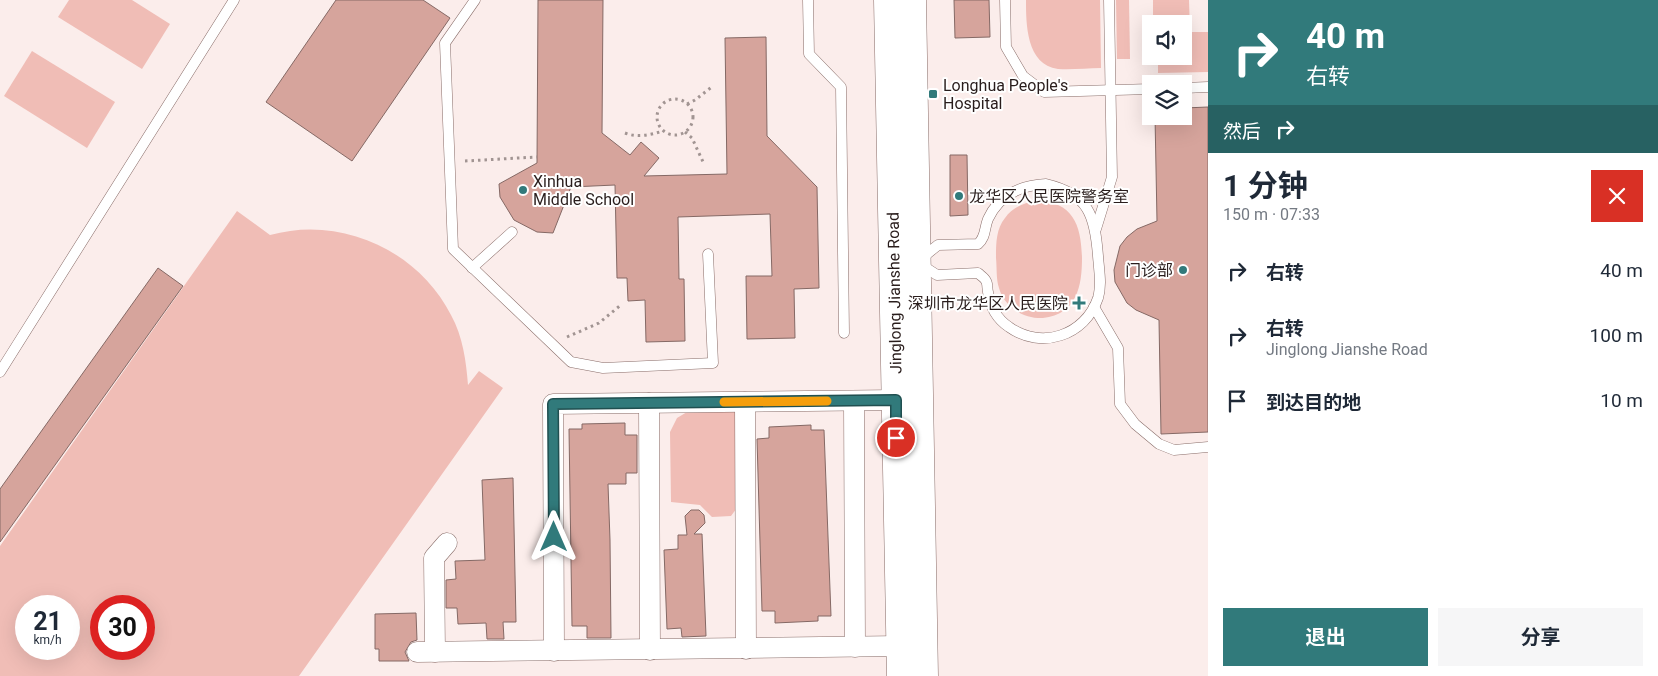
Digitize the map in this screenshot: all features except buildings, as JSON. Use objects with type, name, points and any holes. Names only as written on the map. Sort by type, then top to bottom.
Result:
[{"type":"main road","name":"Jinglong Jianshe Road","points":[[888,0],[901,676]]},
{"type":"main road","name":"Jinglong Jianshe Road","points":[[912,0],[924,676]]},
{"type":"street","points":[[554,651],[553,404],[896,400]]},
{"type":"street","points":[[854,401],[855,647]]},
{"type":"street","points":[[745,402],[746,648]]},
{"type":"street","points":[[649,403],[650,650]]},
{"type":"street","points":[[447,542],[434,558],[426,652],[900,646]]},
{"type":"lane","points":[[0,372],[234,0]]},
{"type":"lane","points":[[475,0],[445,42],[452,249],[571,362],[603,368],[713,364],[708,254]]},
{"type":"lane","points":[[808,0],[809,54],[841,87],[844,332]]},
{"type":"lane","points":[[1005,0],[1006,47],[1023,76],[1044,92],[1142,89]]},
{"type":"lane","points":[[1096,229],[1112,177],[1109,0]]},
{"type":"lane","points":[[1192,88],[1208,87]]},
{"type":"lane","points":[[1046,184],[1060,187],[1073,194],[1084,204],[1092,216],[1096,229],[1100,284],[1094,307],[1083,322],[1069,333],[1057,338],[1032,338],[1012,330],[997,316],[990,303],[987,281],[978,273],[937,275],[917,262],[938,245],[978,244],[984,238],[988,220],[995,207],[1005,197],[1018,189],[1032,185],[1046,184]]},
{"type":"lane","points":[[472,268],[512,232]]},
{"type":"lane","points":[[1094,307],[1118,348],[1120,404],[1135,424],[1159,444],[1174,450],[1208,446]]},
{"type":"path","points":[[687,104],[712,86]]},
{"type":"path","points":[[680,100],[687,104],[693,118],[691,126],[685,132],[678,135],[670,135],[663,131],[658,124],[657,116],[659,109],[664,103],[680,100]]},
{"type":"path","points":[[626,133],[632,136],[649,136],[663,131]]},
{"type":"path","points":[[685,132],[692,138],[704,164]]},
{"type":"path","points":[[450,162],[537,157]]},
{"type":"path","points":[[551,344],[599,323],[622,304]]},
{"type":"shaded area","points":[[69,0],[132,0],[170,24],[142,69],[58,17]]},
{"type":"shaded area","points":[[1026,0],[1100,0],[1101,68],[1058,69],[1047,66],[1040,60],[1030,42],[1026,20]]},
{"type":"shaded area","points":[[1116,0],[1129,0],[1130,59],[1117,59]]},
{"type":"shaded area","points":[[1153,0],[1189,0],[1189,15],[1153,15]]},
{"type":"shaded area","points":[[1192,32],[1208,32],[1208,72],[1158,73],[1158,65],[1192,65]]},
{"type":"shaded area","points":[[32,51],[115,102],[87,148],[4,96]]},
{"type":"shaded area","points":[[1037,200],[1060,206],[1073,218],[1080,235],[1082,258],[1079,288],[1070,305],[1063,311],[1043,318],[1022,314],[1005,301],[998,285],[996,258],[996,242],[1002,222],[1015,208]]},
{"type":"shaded area","points":[[237,211],[270,235],[297,230],[323,230],[349,234],[374,243],[398,256],[419,272],[437,292],[455,323],[465,358],[468,385],[479,371],[503,388],[299,676],[0,676],[0,546]]},
{"type":"shaded area","points":[[687,412],[736,412],[742,501],[731,516],[712,517],[700,505],[671,502],[670,432],[677,418]]},
{"type":"slow traffic","points":[[724,402],[827,401]]},
{"type":"place","name":"Longhua People's Hospital","points":[[933,94]]},
{"type":"place","name":"Xinhua Middle School","points":[[523,190]]},
{"type":"place","name":"龙华区人民医院警务室","points":[[959,196]]},
{"type":"place","name":"门诊部","points":[[1183,270]]},
{"type":"place","name":"深圳市龙华区人民医院","points":[[1079,303]]},
{"type":"route","points":[[554,537],[553,404],[896,400],[896,438]]}]
